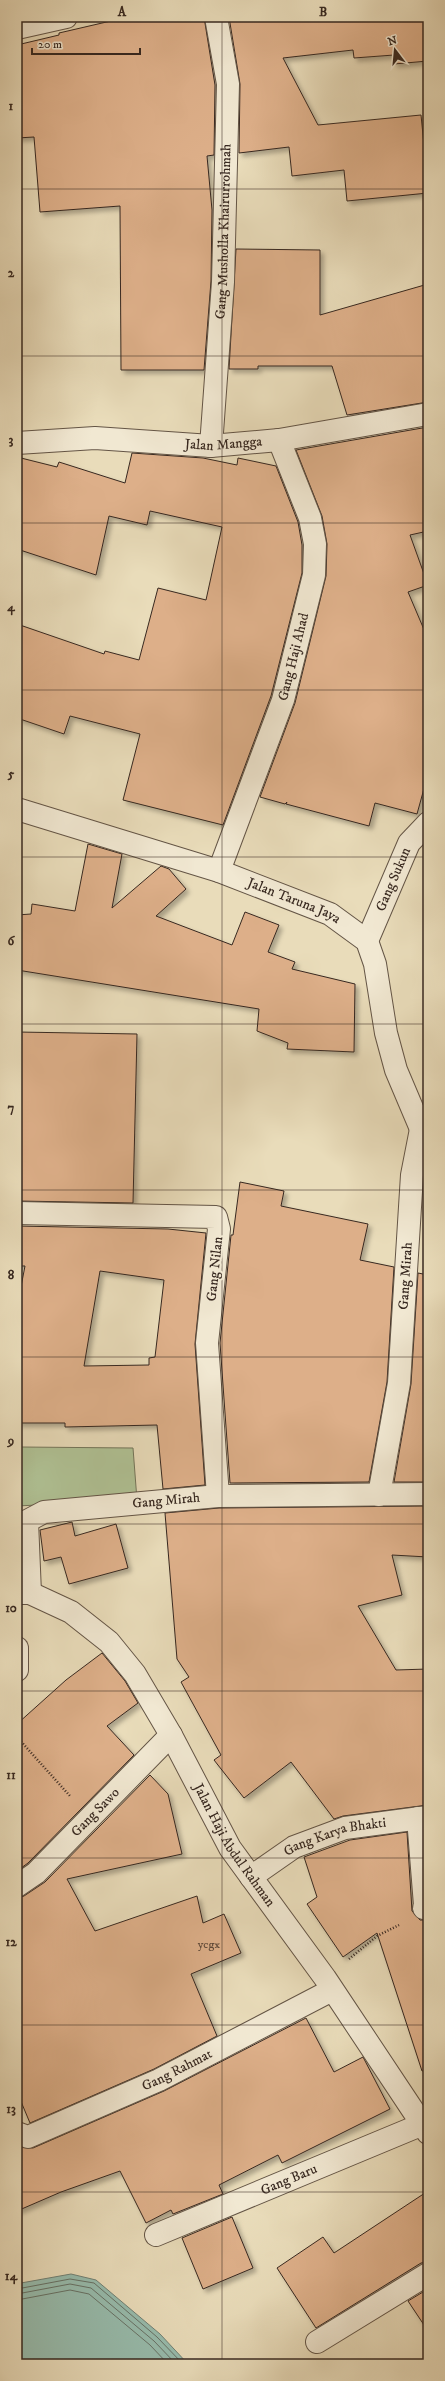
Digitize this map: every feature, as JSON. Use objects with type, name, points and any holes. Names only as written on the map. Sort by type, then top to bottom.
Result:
[{"type":"street","points":[[17,28],[66,17]]},
{"type":"street","name":"Gang Musholla Khairurrohmah","points":[[211,446],[223,282],[228,84],[216,17]]},
{"type":"street","name":"Jalan Mangga","points":[[17,443],[95,438],[211,446],[279,440],[428,414]]},
{"type":"street","name":"Gang Haji Ahad","points":[[219,871],[283,700],[314,575],[315,544],[310,518],[279,440]]},
{"type":"street","name":"Jalan Taruna Jaya","points":[[17,809],[219,871],[330,914],[367,941]]},
{"type":"street","name":"Gang Sukun","points":[[367,941],[409,843],[428,823]]},
{"type":"street","points":[[367,941],[375,964],[386,1033],[396,1070],[424,1134]]},
{"type":"street","name":"Gang Mirah","points":[[379,1495],[399,1383],[412,1175],[424,1134]]},
{"type":"street","name":"Gang Nilan","points":[[17,1213],[216,1217],[219,1229],[207,1343],[218,1496]]},
{"type":"street","name":"Gang Mirah","points":[[24,1593],[27,1521],[32,1516],[44,1512],[218,1496],[428,1494]]},
{"type":"street","name":"Jalan Haji Abdul Rahman","points":[[24,1593],[71,1612],[108,1642],[134,1674],[171,1735],[230,1848],[328,1984],[425,2129]]},
{"type":"street","points":[[17,1648],[17,1670]]},
{"type":"street","name":"Gang Sawo","points":[[17,1886],[36,1873],[89,1817],[171,1735]]},
{"type":"street","points":[[423,1817],[424,1908]]},
{"type":"street","name":"Gang Karya Bhakti","points":[[251,1877],[294,1847],[345,1828],[423,1817]]},
{"type":"street","name":"Gang Rahmat","points":[[17,2133],[28,2137],[159,2080],[328,1984]]},
{"type":"street","name":"Gang Baru","points":[[156,2235],[425,2129]]},
{"type":"street","points":[[317,2342],[428,2274]]},
{"type":"path","points":[[17,1737],[89,1817]]},
{"type":"path","points":[[328,1984],[377,1936],[420,1913],[424,1908]]},
{"type":"shaded area","points":[[17,1445],[22,1447],[133,1448],[137,1500],[17,1506]]},
{"type":"water","points":[[71,2274],[96,2280],[160,2334],[188,2364],[17,2364],[17,2286],[21,2283]]},
{"type":"building","points":[[128,17],[204,17],[215,85],[214,155],[207,156],[212,210],[211,281],[204,370],[121,370],[120,206],[40,212],[34,137],[17,138],[17,45],[59,35],[59,33]]},
{"type":"building","points":[[229,17],[428,17],[428,61],[394,64],[394,55],[354,58],[353,50],[283,58],[318,125],[421,115],[424,145],[428,145],[428,193],[347,201],[344,170],[292,176],[289,147],[239,153],[240,84]]},
{"type":"building","points":[[236,249],[320,250],[320,315],[428,284],[428,402],[347,415],[332,366],[258,366],[258,369],[229,369]]},
{"type":"building","points":[[428,427],[428,531],[410,535],[428,585],[408,592],[428,639],[428,774],[417,814],[375,803],[369,826],[286,804],[287,802],[285,804],[260,797],[295,703],[326,576],[327,544],[322,516],[296,450]]},
{"type":"building","points":[[132,453],[203,458],[237,465],[238,458],[276,466],[298,522],[302,545],[302,573],[271,696],[223,825],[123,800],[140,734],[70,716],[64,734],[17,718],[17,624],[104,654],[105,651],[139,660],[158,588],[206,600],[222,527],[150,511],[147,525],[109,516],[96,575],[17,549],[17,457],[57,467],[59,462],[125,483]]},
{"type":"building","points":[[88,844],[122,854],[112,908],[161,866],[169,869],[186,889],[156,916],[232,945],[245,912],[279,925],[268,952],[295,962],[292,969],[355,984],[354,1052],[287,1049],[288,1043],[257,1031],[259,1009],[17,970],[17,915],[31,914],[32,904],[75,911]]},
{"type":"building","points":[[17,1032],[137,1034],[133,1203],[17,1201]]},
{"type":"building","points":[[240,1182],[284,1191],[281,1206],[368,1224],[360,1260],[394,1267],[387,1382],[369,1482],[230,1483],[220,1343],[231,1235],[233,1235]]},
{"type":"building","points":[[17,1226],[168,1229],[206,1233],[195,1344],[205,1485],[163,1489],[157,1425],[65,1427],[65,1423],[17,1423],[17,1364],[21,1302],[18,1302],[25,1266],[17,1266]],"holes":[[[100,1271],[164,1280],[155,1357],[149,1358],[149,1365],[84,1366]]]},
{"type":"building","points":[[418,1273],[428,1275],[428,1482],[394,1482],[411,1384]]},
{"type":"building","points":[[428,1506],[428,1557],[392,1555],[402,1595],[358,1606],[396,1670],[428,1669],[428,1805],[343,1816],[334,1819],[291,1762],[244,1798],[214,1760],[221,1755],[181,1682],[189,1677],[177,1659],[165,1513],[219,1508]]},
{"type":"building","points":[[72,1522],[75,1536],[116,1524],[128,1568],[69,1584],[61,1557],[44,1561],[40,1530]]},
{"type":"building","points":[[102,1653],[125,1681],[138,1703],[107,1726],[134,1755],[28,1863],[17,1871],[17,1724],[66,1680]]},
{"type":"building","points":[[150,1775],[168,1794],[182,1854],[67,1879],[95,1931],[197,1896],[203,1923],[224,1914],[241,1953],[191,1974],[217,2036],[154,2069],[30,2123],[17,2092],[17,1898],[24,1896],[45,1882]]},
{"type":"building","points":[[407,1832],[412,1911],[420,1920],[428,1920],[428,2070],[422,2071],[377,1933],[343,1957],[307,1904],[317,1897],[304,1857],[350,1840]]},
{"type":"building","points":[[306,2018],[334,2072],[363,2057],[390,2109],[282,2163],[278,2155],[219,2185],[223,2194],[173,2214],[171,2210],[146,2223],[120,2171],[61,2192],[17,2211],[17,2146],[33,2148],[164,2091]]},
{"type":"building","points":[[428,2191],[428,2262],[421,2263],[316,2328],[277,2268],[323,2237],[334,2253]]},
{"type":"building","points":[[232,2217],[253,2268],[203,2289],[182,2238]]},
{"type":"building","points":[[428,2289],[428,2331],[408,2301]]}]
